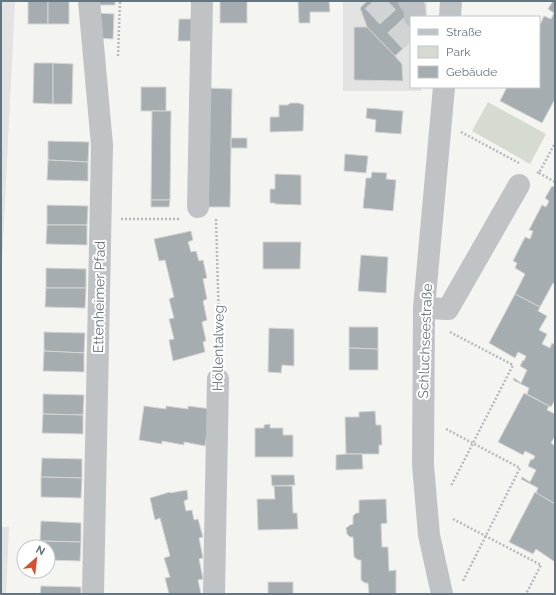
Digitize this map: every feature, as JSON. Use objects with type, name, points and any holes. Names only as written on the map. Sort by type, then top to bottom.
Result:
[{"type":"street","name":"Ettenheimer Pfad","points":[[89,1],[102,145],[93,594]]},
{"type":"street","points":[[198,215],[202,1]]},
{"type":"street","points":[[409,1],[414,6],[415,16]]},
{"type":"street","points":[[450,16],[451,1]]},
{"type":"street","name":"Schluchseestraße","points":[[442,594],[429,535],[423,465],[424,308],[444,88]]},
{"type":"street","points":[[424,308],[448,309],[526,177]]},
{"type":"street","name":"Höllentalweg","points":[[214,594],[218,379]]},
{"type":"path","points":[[461,132],[519,163]]},
{"type":"path","points":[[526,177],[539,173],[555,143]]},
{"type":"path","points":[[539,173],[555,182]]},
{"type":"path","points":[[100,218],[198,215]]},
{"type":"path","name":"Höllentalweg","points":[[198,215],[216,218],[220,352],[218,379]]},
{"type":"path","points":[[447,330],[513,365],[450,486]]},
{"type":"path","points":[[446,429],[520,468],[462,583]]},
{"type":"path","points":[[453,519],[540,565],[526,594]]},
{"type":"shaded area","points":[[1,1],[15,1],[1,282]]},
{"type":"shaded area","points":[[343,1],[427,1],[427,16],[410,16],[410,88],[422,88],[421,91],[343,91]]},
{"type":"shaded area","points":[[1,527],[9,527],[6,594],[1,594]]},
{"type":"green space","points":[[488,102],[546,134],[530,164],[472,131]]},
{"type":"building","points":[[28,1],[48,1],[48,24],[28,24]]},
{"type":"building","points":[[48,1],[69,1],[69,24],[48,24]]},
{"type":"building","points":[[98,1],[115,1],[115,5],[98,5]]},
{"type":"building","points":[[220,1],[247,1],[247,23],[220,23]]},
{"type":"building","points":[[298,1],[329,1],[330,12],[310,12],[310,23],[299,23]]},
{"type":"building","points":[[367,1],[409,1],[408,44],[395,56],[367,27],[360,8]]},
{"type":"building","points":[[553,1],[555,1],[555,99],[542,123],[500,101],[506,88],[540,88],[540,25],[544,16],[551,19],[554,13],[548,9]]},
{"type":"building","points":[[98,13],[114,14],[113,39],[97,38]]},
{"type":"building","points":[[179,19],[193,19],[192,41],[178,41]]},
{"type":"building","points":[[354,27],[367,27],[395,56],[402,64],[403,81],[354,80]]},
{"type":"building","points":[[34,63],[53,63],[53,104],[33,103]]},
{"type":"building","points":[[53,63],[73,64],[72,104],[53,104]]},
{"type":"building","points":[[141,87],[166,87],[166,111],[141,111]]},
{"type":"building","points":[[209,88],[232,89],[230,207],[207,207]]},
{"type":"building","points":[[290,103],[299,103],[304,105],[303,131],[270,132],[270,117],[279,117],[279,105],[288,105]]},
{"type":"building","points":[[367,108],[403,111],[401,134],[375,132],[376,120],[366,118]]},
{"type":"building","points":[[152,111],[171,111],[170,200],[151,200]]},
{"type":"building","points":[[231,138],[247,138],[247,148],[231,148]]},
{"type":"building","points":[[48,141],[89,142],[88,162],[48,160]]},
{"type":"building","points":[[345,154],[368,156],[366,173],[344,171]]},
{"type":"building","points":[[48,160],[88,162],[88,181],[47,180]]},
{"type":"building","points":[[372,172],[387,173],[386,179],[396,180],[393,211],[363,208],[366,178],[371,178]]},
{"type":"building","points":[[275,174],[301,175],[301,205],[270,203],[270,189],[275,189]]},
{"type":"building","points":[[552,186],[555,187],[555,284],[553,283],[540,307],[515,294],[525,274],[515,268],[517,263],[513,261],[525,237],[530,239],[533,231],[529,230],[542,205],[546,207],[549,201],[545,198]]},
{"type":"building","points":[[151,200],[170,200],[169,207],[151,207]]},
{"type":"building","points":[[47,205],[88,206],[87,225],[47,225]]},
{"type":"building","points":[[47,225],[87,225],[87,245],[46,244]]},
{"type":"building","points":[[191,231],[193,240],[188,242],[191,252],[196,251],[199,261],[203,260],[207,278],[203,279],[207,299],[203,301],[207,320],[202,322],[206,341],[203,342],[205,352],[173,361],[169,340],[174,339],[169,319],[174,318],[169,299],[174,297],[165,260],[159,261],[154,239]]},
{"type":"building","points":[[263,242],[301,242],[300,269],[263,269]]},
{"type":"building","points":[[361,255],[388,257],[386,293],[358,291]]},
{"type":"building","points":[[46,268],[86,269],[86,288],[46,288]]},
{"type":"building","points":[[46,288],[86,288],[85,308],[45,307]]},
{"type":"building","points":[[515,294],[540,307],[538,311],[547,316],[539,330],[547,334],[542,344],[550,348],[552,343],[555,345],[555,400],[551,407],[527,394],[529,388],[513,380],[514,378],[521,383],[527,370],[520,366],[526,356],[518,352],[515,358],[489,343]]},
{"type":"building","points":[[349,327],[378,327],[378,349],[349,348]]},
{"type":"building","points":[[269,328],[294,329],[294,366],[282,365],[281,373],[268,372]]},
{"type":"building","points":[[44,332],[85,333],[84,353],[44,351]]},
{"type":"building","points":[[349,348],[378,349],[378,370],[349,370]]},
{"type":"building","points":[[44,351],[84,353],[84,372],[43,371]]},
{"type":"building","points":[[524,393],[549,406],[547,410],[555,414],[555,436],[551,443],[555,446],[555,504],[536,493],[538,488],[521,479],[522,477],[530,482],[536,470],[528,466],[531,459],[533,460],[535,456],[525,451],[523,455],[498,442]]},
{"type":"building","points":[[43,394],[84,395],[83,415],[43,414]]},
{"type":"building","points":[[144,406],[166,409],[166,406],[188,409],[188,406],[211,409],[205,446],[184,442],[184,445],[162,441],[162,444],[139,440]]},
{"type":"building","points":[[375,411],[376,425],[381,425],[382,445],[379,445],[379,454],[346,454],[345,417],[359,417],[359,412]]},
{"type":"building","points":[[43,414],[83,415],[83,434],[42,433]]},
{"type":"building","points":[[270,424],[270,428],[283,428],[283,435],[293,435],[293,457],[255,457],[255,428],[264,428],[264,425]]},
{"type":"building","points":[[362,454],[363,469],[336,470],[336,455]]},
{"type":"building","points":[[42,458],[82,459],[82,478],[41,477]]},
{"type":"building","points":[[271,475],[294,475],[295,485],[272,486]]},
{"type":"building","points":[[41,477],[82,478],[81,498],[41,497]]},
{"type":"building","points":[[274,486],[292,486],[293,513],[297,513],[298,529],[258,530],[257,499],[275,499]]},
{"type":"building","points":[[187,490],[188,499],[184,501],[186,511],[192,510],[194,520],[198,519],[203,537],[199,538],[203,558],[199,559],[203,579],[198,580],[201,594],[169,594],[165,578],[170,577],[164,558],[170,556],[160,518],[155,520],[150,498],[170,492]]},
{"type":"building","points":[[535,492],[555,504],[555,562],[536,549],[533,554],[509,542]]},
{"type":"building","points":[[386,499],[387,523],[381,524],[382,547],[388,547],[389,571],[396,570],[396,594],[369,594],[368,583],[361,580],[361,560],[354,557],[353,537],[350,537],[347,534],[346,528],[353,524],[353,516],[356,513],[359,513],[359,500]]},
{"type":"building","points":[[41,521],[81,523],[81,542],[56,541],[56,539],[40,539]]},
{"type":"building","points":[[56,541],[81,542],[80,561],[56,560]]},
{"type":"building","points":[[268,582],[293,582],[293,594],[268,594]]},
{"type":"building","points":[[41,586],[81,587],[81,594],[40,594]]},
{"type":"tunnel","points":[[373,1],[410,41]]}]
